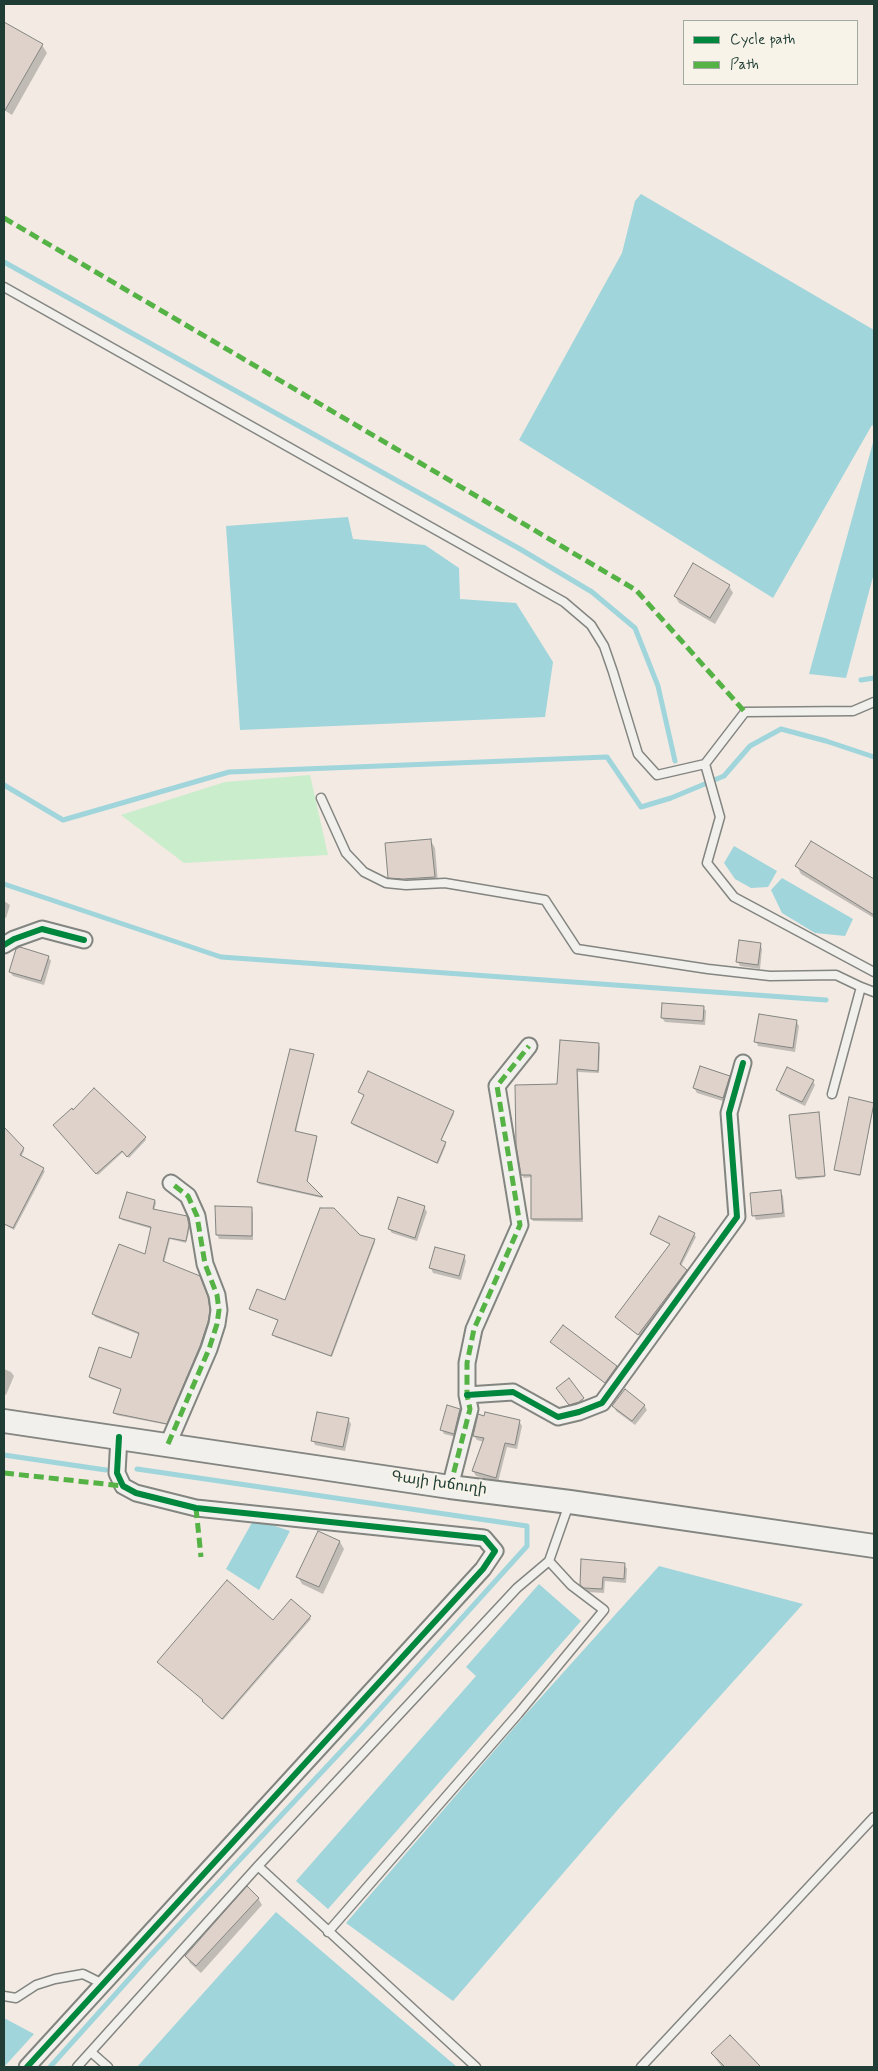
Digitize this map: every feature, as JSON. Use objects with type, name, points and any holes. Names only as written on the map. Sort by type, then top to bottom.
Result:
[{"type":"main road","name":"Գայի խճուղի","points":[[4,1421],[450,1487],[570,1502],[874,1546]]},
{"type":"street","points":[[4,945],[14,939],[42,929],[84,940]]},
{"type":"street","points":[[450,1487],[470,1409],[467,1363],[474,1329],[520,1225],[497,1086],[530,1046]]},
{"type":"street","points":[[468,1395],[513,1392],[558,1417],[579,1412],[602,1403],[737,1217],[729,1113],[743,1063]]},
{"type":"street","points":[[168,1444],[209,1349],[217,1324],[219,1310],[217,1295],[204,1264],[197,1216],[188,1196],[171,1183]]},
{"type":"street","points":[[27,2067],[470,1584],[495,1551],[484,1538],[196,1508],[136,1494],[123,1486],[117,1473],[119,1437]]},
{"type":"lane","points":[[4,287],[564,602],[591,625],[604,646],[638,754],[657,775],[706,767],[745,712],[853,711],[874,702]]},
{"type":"lane","points":[[706,767],[720,817],[707,863],[734,896],[874,972]]},
{"type":"lane","points":[[321,798],[346,853],[364,872],[386,883],[445,883],[545,900],[577,949],[761,975],[836,976],[874,992]]},
{"type":"lane","points":[[832,1094],[861,987]]},
{"type":"lane","points":[[77,2067],[258,1866],[517,1588],[549,1561],[570,1502]]},
{"type":"lane","points":[[328,1932],[518,1714],[604,1610],[571,1585],[549,1561]]},
{"type":"lane","points":[[641,2067],[874,1817]]},
{"type":"lane","points":[[258,1866],[476,2067]]},
{"type":"lane","points":[[4,1996],[16,1998],[36,1985],[54,1979],[84,1974],[103,1984]]},
{"type":"lane","points":[[90,2052],[108,2067]]},
{"type":"green space","points":[[310,775],[328,855],[184,863],[121,815],[225,782]]},
{"type":"water","points":[[641,194],[874,330],[874,427],[872,425],[773,598],[519,440],[622,253],[635,201]]},
{"type":"water","points":[[874,439],[874,573],[846,678],[809,674]]},
{"type":"water","points":[[348,517],[353,539],[425,545],[459,568],[460,599],[516,603],[553,662],[545,717],[240,730],[226,526]]},
{"type":"water","points":[[734,846],[777,871],[768,887],[751,888],[735,879],[724,863]]},
{"type":"water","points":[[782,878],[853,919],[845,936],[815,933],[782,913],[771,890]]},
{"type":"water","points":[[254,1519],[290,1531],[259,1590],[226,1569]]},
{"type":"water","points":[[659,1566],[803,1604],[621,1806],[453,2001],[346,1923],[525,1715]]},
{"type":"water","points":[[539,1584],[581,1621],[328,1909],[296,1881],[476,1676],[466,1667]]},
{"type":"water","points":[[276,1912],[457,2067],[137,2067]]},
{"type":"water","points":[[4,2018],[34,2034],[4,2067]]},
{"type":"building","points":[[4,22],[43,44],[4,112]]},
{"type":"building","points":[[693,563],[730,585],[710,618],[674,596]]},
{"type":"building","points":[[431,839],[435,877],[388,878],[385,843]]},
{"type":"building","points":[[811,841],[874,879],[874,915],[795,866]]},
{"type":"building","points":[[739,940],[761,943],[758,965],[736,962]]},
{"type":"building","points":[[20,947],[49,956],[41,981],[9,972],[16,949]]},
{"type":"building","points":[[662,1003],[704,1006],[703,1021],[661,1018]]},
{"type":"building","points":[[759,1014],[797,1020],[793,1048],[754,1042]]},
{"type":"building","points":[[560,1040],[599,1043],[598,1071],[577,1069],[582,1219],[531,1219],[531,1175],[521,1175],[516,1145],[515,1085],[557,1084]]},
{"type":"building","points":[[290,1049],[314,1054],[295,1131],[317,1136],[307,1181],[323,1197],[257,1182]]},
{"type":"building","points":[[700,1066],[730,1076],[723,1098],[693,1088]]},
{"type":"building","points":[[787,1067],[814,1080],[802,1102],[776,1090]]},
{"type":"building","points":[[368,1071],[454,1111],[441,1140],[446,1142],[437,1163],[351,1123],[364,1095],[358,1092]]},
{"type":"building","points":[[94,1088],[146,1137],[127,1157],[122,1151],[96,1174],[53,1125],[72,1108],[73,1110]]},
{"type":"building","points":[[849,1097],[874,1103],[860,1175],[834,1170]]},
{"type":"building","points":[[819,1112],[825,1176],[796,1178],[789,1115]]},
{"type":"building","points":[[4,1127],[24,1148],[20,1155],[44,1168],[13,1228],[4,1224]]},
{"type":"building","points":[[781,1190],[783,1213],[752,1216],[750,1193]]},
{"type":"building","points":[[127,1192],[155,1200],[153,1209],[187,1216],[189,1225],[186,1241],[169,1238],[163,1261],[200,1276],[208,1297],[210,1310],[208,1322],[200,1346],[167,1424],[113,1413],[121,1389],[89,1377],[99,1347],[131,1358],[139,1333],[92,1314],[119,1244],[145,1254],[151,1227],[119,1218]]},
{"type":"building","points":[[398,1197],[425,1206],[415,1238],[388,1229]]},
{"type":"building","points":[[215,1206],[252,1207],[252,1236],[216,1235]]},
{"type":"building","points":[[320,1208],[334,1208],[360,1235],[375,1239],[331,1356],[272,1335],[278,1320],[249,1309],[257,1289],[285,1300]]},
{"type":"building","points":[[659,1216],[695,1233],[680,1264],[687,1270],[638,1335],[615,1317],[670,1244],[650,1234]]},
{"type":"building","points":[[435,1247],[465,1255],[459,1276],[429,1268]]},
{"type":"building","points":[[563,1325],[617,1366],[605,1383],[550,1342]]},
{"type":"building","points":[[569,1378],[584,1398],[579,1402],[569,1405],[556,1388]]},
{"type":"building","points":[[625,1389],[645,1405],[632,1421],[612,1406]]},
{"type":"building","points":[[447,1405],[460,1409],[454,1434],[440,1430]]},
{"type":"building","points":[[317,1412],[349,1418],[343,1447],[311,1441]]},
{"type":"building","points":[[485,1412],[520,1420],[515,1445],[505,1443],[496,1478],[472,1471],[484,1438],[473,1436],[478,1414],[484,1416]]},
{"type":"building","points":[[318,1531],[340,1541],[319,1587],[296,1577]]},
{"type":"building","points":[[581,1559],[625,1563],[624,1579],[603,1577],[602,1589],[584,1588],[580,1585]]},
{"type":"building","points":[[227,1580],[273,1620],[291,1599],[311,1616],[222,1719],[203,1700],[157,1662]]},
{"type":"building","points":[[247,1886],[259,1898],[196,1966],[185,1956]]},
{"type":"building","points":[[730,2035],[761,2067],[725,2067],[711,2053]]},
{"type":"waterway","points":[[4,262],[520,549],[592,592],[635,628],[658,686],[675,761]]},
{"type":"waterway","points":[[861,680],[874,678]]},
{"type":"waterway","points":[[4,785],[63,820],[229,772],[607,757],[641,807],[671,798],[724,776],[750,746],[781,729],[874,757]]},
{"type":"waterway","points":[[4,884],[221,957],[826,1000]]},
{"type":"waterway","points":[[4,1455],[106,1470]]},
{"type":"waterway","points":[[50,2067],[148,1958],[361,1730],[527,1546],[527,1526],[137,1469]]},
{"type":"marked path","points":[[4,218],[636,590],[745,712]]},
{"type":"marked path","points":[[450,1487],[470,1409],[467,1395],[467,1363],[474,1329],[520,1225],[497,1086],[529,1046]]},
{"type":"marked path","points":[[168,1444],[209,1349],[217,1324],[219,1310],[217,1295],[205,1264],[197,1216],[188,1196],[171,1183]]},
{"type":"marked path","points":[[4,1473],[123,1486]]},
{"type":"marked path","points":[[196,1508],[201,1557]]},
{"type":"cycle path","points":[[4,945],[14,939],[42,929],[84,940]]},
{"type":"cycle path","points":[[467,1395],[513,1392],[558,1417],[579,1412],[602,1403],[737,1217],[729,1113],[743,1063]]},
{"type":"cycle path","points":[[27,2067],[483,1569],[495,1551],[484,1538],[196,1508],[136,1493],[123,1486],[117,1473],[119,1437]]}]
